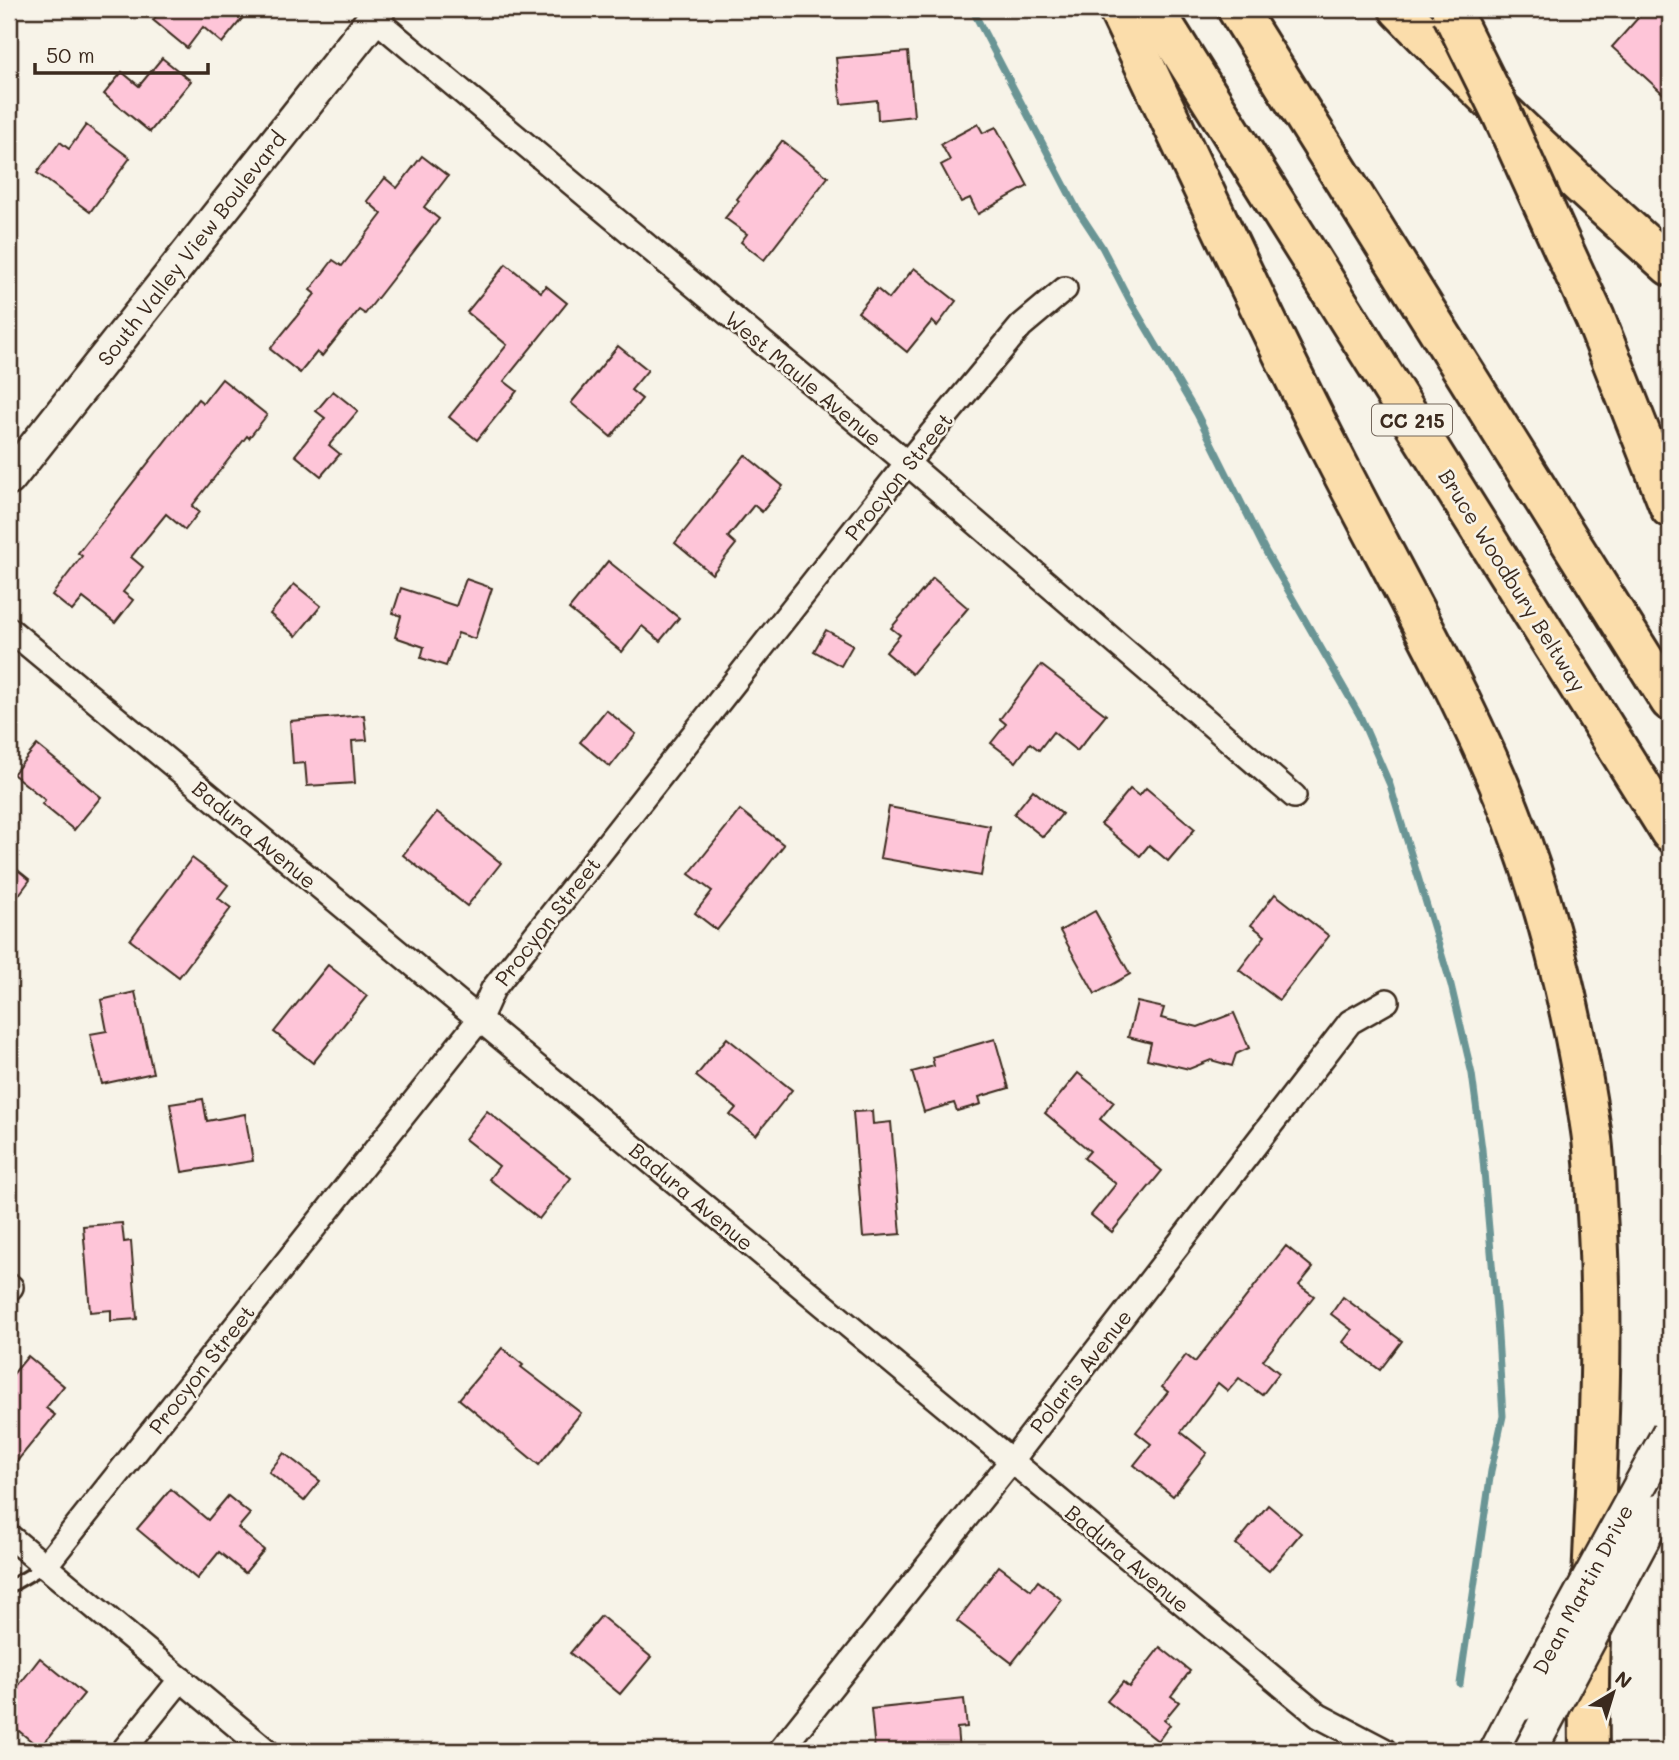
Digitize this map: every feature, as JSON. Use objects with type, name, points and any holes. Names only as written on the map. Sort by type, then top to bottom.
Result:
[{"type":"highway","points":[[1118,9],[1286,362],[1462,704],[1498,783],[1523,848],[1562,980],[1592,1134],[1602,1282],[1600,1433],[1588,1702],[1589,1751]]},
{"type":"highway","name":"Bruce Woodbury Beltway","points":[[1154,9],[1670,832]]},
{"type":"highway","name":"CC 215","points":[[1237,9],[1670,701]]},
{"type":"highway","points":[[1399,9],[1455,67],[1571,178],[1670,266]]},
{"type":"highway","points":[[1451,11],[1500,110],[1595,318],[1670,508]]},
{"type":"highway","points":[[1571,178],[1670,250]]},
{"type":"highway","points":[[1581,1751],[1588,1702]]},
{"type":"main road","name":"South Valley View Boulevard","points":[[9,479],[382,12]]},
{"type":"main road","name":"Dean Martin Drive","points":[[1496,1751],[1669,1430]]},
{"type":"main road","name":"Dean Martin Drive","points":[[1530,1751],[1664,1499]]},
{"type":"street","name":"West Maule Avenue","points":[[382,12],[1294,796]]},
{"type":"street","name":"Procyon Street","points":[[46,1566],[479,1020],[493,989],[907,463],[1021,326],[1065,289]]},
{"type":"street","name":"Badura Avenue","points":[[9,629],[1320,1716],[1384,1750]]},
{"type":"street","name":"Polaris Avenue","points":[[780,1751],[1012,1460],[1350,1022],[1387,1001]]},
{"type":"street","points":[[9,1536],[267,1751]]},
{"type":"street","points":[[123,1751],[181,1679]]},
{"type":"lane","points":[[9,1587],[46,1566]]},
{"type":"building","points":[[162,9],[250,9],[222,43],[203,27],[187,48],[153,20]]},
{"type":"building","points":[[1646,9],[1670,9],[1670,100],[1612,47]]},
{"type":"building","points":[[908,52],[914,116],[878,120],[877,100],[841,104],[836,58]]},
{"type":"building","points":[[162,58],[191,81],[150,132],[104,94],[122,72],[139,86]]},
{"type":"building","points":[[978,124],[983,133],[996,127],[1028,186],[978,214],[970,198],[961,202],[941,165],[950,160],[941,144]]},
{"type":"building","points":[[86,125],[130,158],[90,212],[37,173],[60,142],[69,149]]},
{"type":"building","points":[[782,141],[828,177],[764,260],[741,242],[747,234],[725,218]]},
{"type":"building","points":[[422,156],[448,176],[424,207],[439,219],[365,314],[359,310],[322,356],[317,352],[300,373],[270,349],[315,294],[310,290],[333,260],[342,266],[382,214],[367,201],[385,178],[397,188]]},
{"type":"building","points":[[506,264],[541,292],[546,286],[567,303],[504,381],[517,391],[477,440],[449,417],[507,345],[467,312]]},
{"type":"building","points":[[914,268],[956,301],[937,326],[932,321],[907,352],[858,312],[877,289],[889,299]]},
{"type":"building","points":[[618,346],[648,370],[631,390],[642,399],[611,437],[571,403]]},
{"type":"building","points":[[222,379],[267,415],[192,506],[199,512],[185,530],[166,514],[131,557],[143,567],[123,592],[133,600],[115,623],[83,598],[72,611],[52,595],[82,556],[78,553],[198,399],[203,403]]},
{"type":"building","points":[[333,391],[358,411],[329,445],[340,454],[321,476],[295,455],[325,418],[316,411]]},
{"type":"building","points":[[745,455],[783,486],[762,512],[754,505],[728,537],[736,544],[712,574],[675,543]]},
{"type":"building","points":[[608,561],[679,618],[660,641],[642,626],[622,652],[569,609]]},
{"type":"building","points":[[933,578],[968,608],[912,674],[886,652],[900,635],[891,628]]},
{"type":"building","points":[[466,579],[492,588],[475,639],[458,633],[446,666],[421,658],[424,647],[395,637],[401,616],[393,613],[401,588],[456,606]]},
{"type":"building","points":[[294,584],[321,606],[296,636],[270,614]]},
{"type":"building","points":[[826,630],[853,645],[841,666],[814,651]]},
{"type":"building","points":[[1041,665],[1106,715],[1077,751],[1053,732],[1039,750],[1030,743],[1016,762],[991,743],[1006,724],[1000,719]]},
{"type":"building","points":[[606,710],[636,734],[610,767],[580,742]]},
{"type":"building","points":[[364,715],[367,740],[352,741],[355,783],[307,786],[305,763],[293,764],[290,721]]},
{"type":"building","points":[[37,745],[101,797],[74,830],[42,804],[45,800],[13,774]]},
{"type":"building","points":[[1146,788],[1195,829],[1168,861],[1149,845],[1140,856],[1101,824],[1130,789],[1139,796]]},
{"type":"building","points":[[1033,790],[1062,814],[1043,837],[1014,814]]},
{"type":"building","points":[[889,807],[990,826],[981,876],[880,858]]},
{"type":"building","points":[[740,810],[784,845],[717,930],[695,913],[712,891],[689,874]]},
{"type":"building","points":[[437,812],[501,863],[467,906],[403,855]]},
{"type":"building","points":[[192,858],[228,885],[218,898],[231,908],[179,977],[130,940]]},
{"type":"building","points":[[9,863],[30,880],[9,908]]},
{"type":"building","points":[[1275,894],[1329,936],[1279,1000],[1239,970],[1265,936],[1251,925]]},
{"type":"building","points":[[1095,911],[1130,974],[1095,994],[1060,931]]},
{"type":"building","points":[[328,965],[367,996],[313,1063],[274,1032]]},
{"type":"building","points":[[135,992],[153,1073],[102,1084],[90,1034],[107,1031],[101,1000]]},
{"type":"building","points":[[1137,1002],[1164,1008],[1161,1018],[1198,1027],[1234,1013],[1249,1048],[1236,1054],[1232,1066],[1211,1060],[1189,1069],[1147,1059],[1151,1043],[1128,1037]]},
{"type":"building","points":[[727,1038],[792,1090],[756,1135],[730,1115],[736,1108],[696,1076]]},
{"type":"building","points":[[995,1039],[1009,1088],[979,1097],[981,1104],[957,1111],[954,1103],[924,1112],[912,1072],[934,1066],[932,1057]]},
{"type":"building","points":[[1078,1073],[1114,1102],[1100,1119],[1162,1171],[1112,1232],[1091,1215],[1116,1184],[1084,1158],[1090,1151],[1045,1113]]},
{"type":"building","points":[[203,1099],[207,1121],[245,1114],[253,1161],[182,1172],[170,1104]]},
{"type":"building","points":[[487,1111],[571,1178],[539,1219],[489,1179],[499,1166],[465,1139]]},
{"type":"building","points":[[872,1111],[873,1124],[891,1122],[901,1234],[863,1237],[853,1112]]},
{"type":"building","points":[[122,1223],[124,1242],[131,1241],[137,1319],[111,1321],[111,1310],[90,1312],[83,1226]]},
{"type":"building","points":[[1286,1246],[1313,1268],[1299,1285],[1314,1296],[1263,1360],[1279,1373],[1262,1395],[1239,1378],[1228,1391],[1218,1383],[1181,1432],[1207,1453],[1173,1496],[1134,1465],[1151,1444],[1136,1432],[1168,1392],[1162,1387],[1186,1355],[1195,1362]]},
{"type":"building","points":[[1343,1297],[1402,1341],[1380,1370],[1343,1342],[1352,1330],[1331,1314]]},
{"type":"building","points":[[502,1348],[523,1365],[521,1367],[581,1413],[539,1465],[459,1399]]},
{"type":"building","points":[[28,1356],[64,1386],[46,1408],[55,1415],[9,1471],[9,1379]]},
{"type":"building","points":[[284,1453],[320,1481],[304,1501],[269,1472]]},
{"type":"building","points":[[171,1489],[208,1520],[228,1496],[250,1514],[238,1528],[264,1550],[245,1573],[219,1552],[197,1579],[137,1529]]},
{"type":"building","points":[[1268,1505],[1301,1533],[1269,1571],[1236,1544]]},
{"type":"building","points":[[999,1566],[1031,1590],[1038,1581],[1062,1600],[1012,1663],[957,1621]]},
{"type":"building","points":[[601,1616],[651,1657],[620,1694],[570,1653]]},
{"type":"building","points":[[1160,1647],[1190,1671],[1171,1696],[1179,1702],[1164,1720],[1170,1725],[1158,1741],[1107,1701],[1123,1682],[1129,1687]]},
{"type":"building","points":[[40,1658],[84,1694],[40,1748],[9,1723],[9,1698]]},
{"type":"building","points":[[964,1699],[967,1727],[957,1728],[959,1751],[875,1751],[871,1709]]},
{"type":"waterway","points":[[972,9],[1077,209],[1102,247],[1129,299],[1197,414],[1266,552],[1360,716],[1390,785],[1451,985],[1472,1074],[1482,1149],[1503,1416],[1491,1471],[1460,1684]]}]
